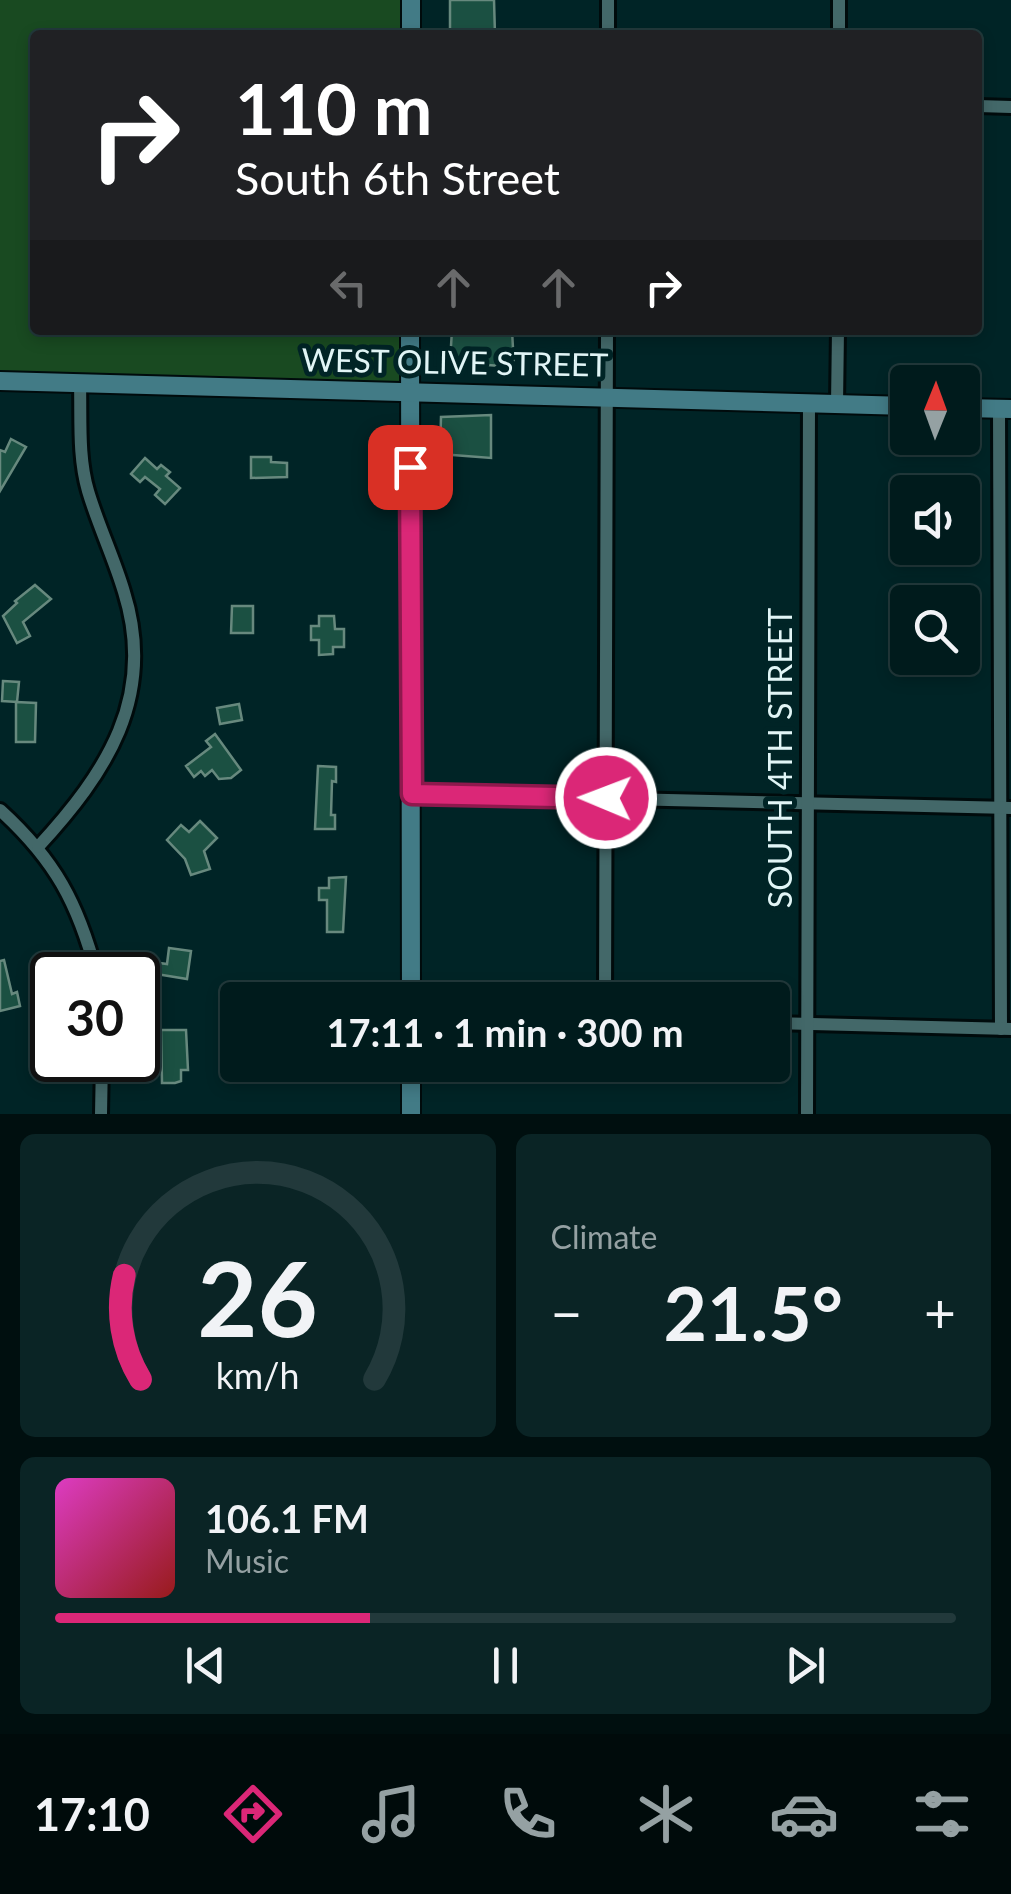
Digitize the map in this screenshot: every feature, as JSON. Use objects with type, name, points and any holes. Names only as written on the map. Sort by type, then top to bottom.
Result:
[{"type":"main road","points":[[411,0],[411,30]]},
{"type":"main road","points":[[410,335],[411,982]]},
{"type":"main road","name":"WEST OLIVE STREET","points":[[0,381],[890,405]]},
{"type":"main road","points":[[980,408],[1005,409]]},
{"type":"main road","points":[[411,1082],[411,1114]]},
{"type":"street","points":[[608,0],[608,30]]},
{"type":"street","points":[[838,30],[839,0]]},
{"type":"street","points":[[982,106],[1011,107]]},
{"type":"street","points":[[606,982],[607,335]]},
{"type":"street","points":[[837,404],[838,335]]},
{"type":"street","points":[[38,847],[78,804],[113,750],[123,723],[132,671],[126,595],[83,466],[80,384]]},
{"type":"street","name":"SOUTH 4TH STREET","points":[[807,1114],[808,402]]},
{"type":"street","points":[[790,1024],[1006,1029],[1005,409]]},
{"type":"street","points":[[412,794],[1006,808]]},
{"type":"street","points":[[0,810],[38,847],[63,884],[89,952]]},
{"type":"street","points":[[101,1114],[102,1082]]},
{"type":"green space","points":[[0,0],[402,0],[403,30],[30,30],[30,335],[409,335],[410,392],[0,381]]},
{"type":"building","points":[[450,0],[494,0],[495,30],[450,30]]},
{"type":"building","points":[[452,335],[512,335],[514,367],[450,362]]},
{"type":"building","points":[[491,415],[491,458],[440,454],[441,417]]},
{"type":"building","points":[[11,439],[26,447],[0,491],[0,450],[5,452]]},
{"type":"building","points":[[251,457],[271,457],[271,462],[287,463],[287,477],[251,478]]},
{"type":"building","points":[[145,458],[157,469],[161,465],[170,472],[166,476],[180,488],[165,504],[155,495],[160,489],[145,477],[140,482],[131,474]]},
{"type":"building","points":[[35,585],[51,599],[23,622],[30,636],[17,643],[3,616]]},
{"type":"building","points":[[232,606],[253,606],[253,633],[231,633]]},
{"type":"building","points":[[319,616],[334,616],[335,629],[344,629],[344,647],[333,647],[333,654],[319,655],[319,640],[311,640],[311,626],[319,626]]},
{"type":"building","points":[[3,681],[19,682],[17,702],[2,701]]},
{"type":"building","points":[[16,702],[36,703],[35,742],[16,742]]},
{"type":"building","points":[[239,704],[242,720],[220,724],[217,708]]},
{"type":"building","points":[[215,734],[241,770],[231,778],[219,779],[212,770],[205,776],[201,771],[194,777],[186,766],[211,747],[206,741]]},
{"type":"building","points":[[318,766],[336,767],[331,815],[335,815],[335,829],[315,829]]},
{"type":"building","points":[[200,821],[217,838],[204,851],[210,869],[191,875],[185,859],[167,840],[181,825],[189,832]]},
{"type":"building","points":[[346,877],[343,932],[327,932],[327,900],[319,900],[319,888],[329,888],[329,878]]},
{"type":"building","points":[[169,948],[191,951],[187,979],[160,975],[160,963],[167,964]]},
{"type":"building","points":[[4,960],[12,994],[17,992],[20,1006],[0,1011],[0,961]]},
{"type":"building","points":[[161,1030],[186,1030],[188,1070],[181,1070],[181,1081],[175,1083],[162,1083]]},
{"type":"route","points":[[410,467],[412,794],[606,798]]}]
